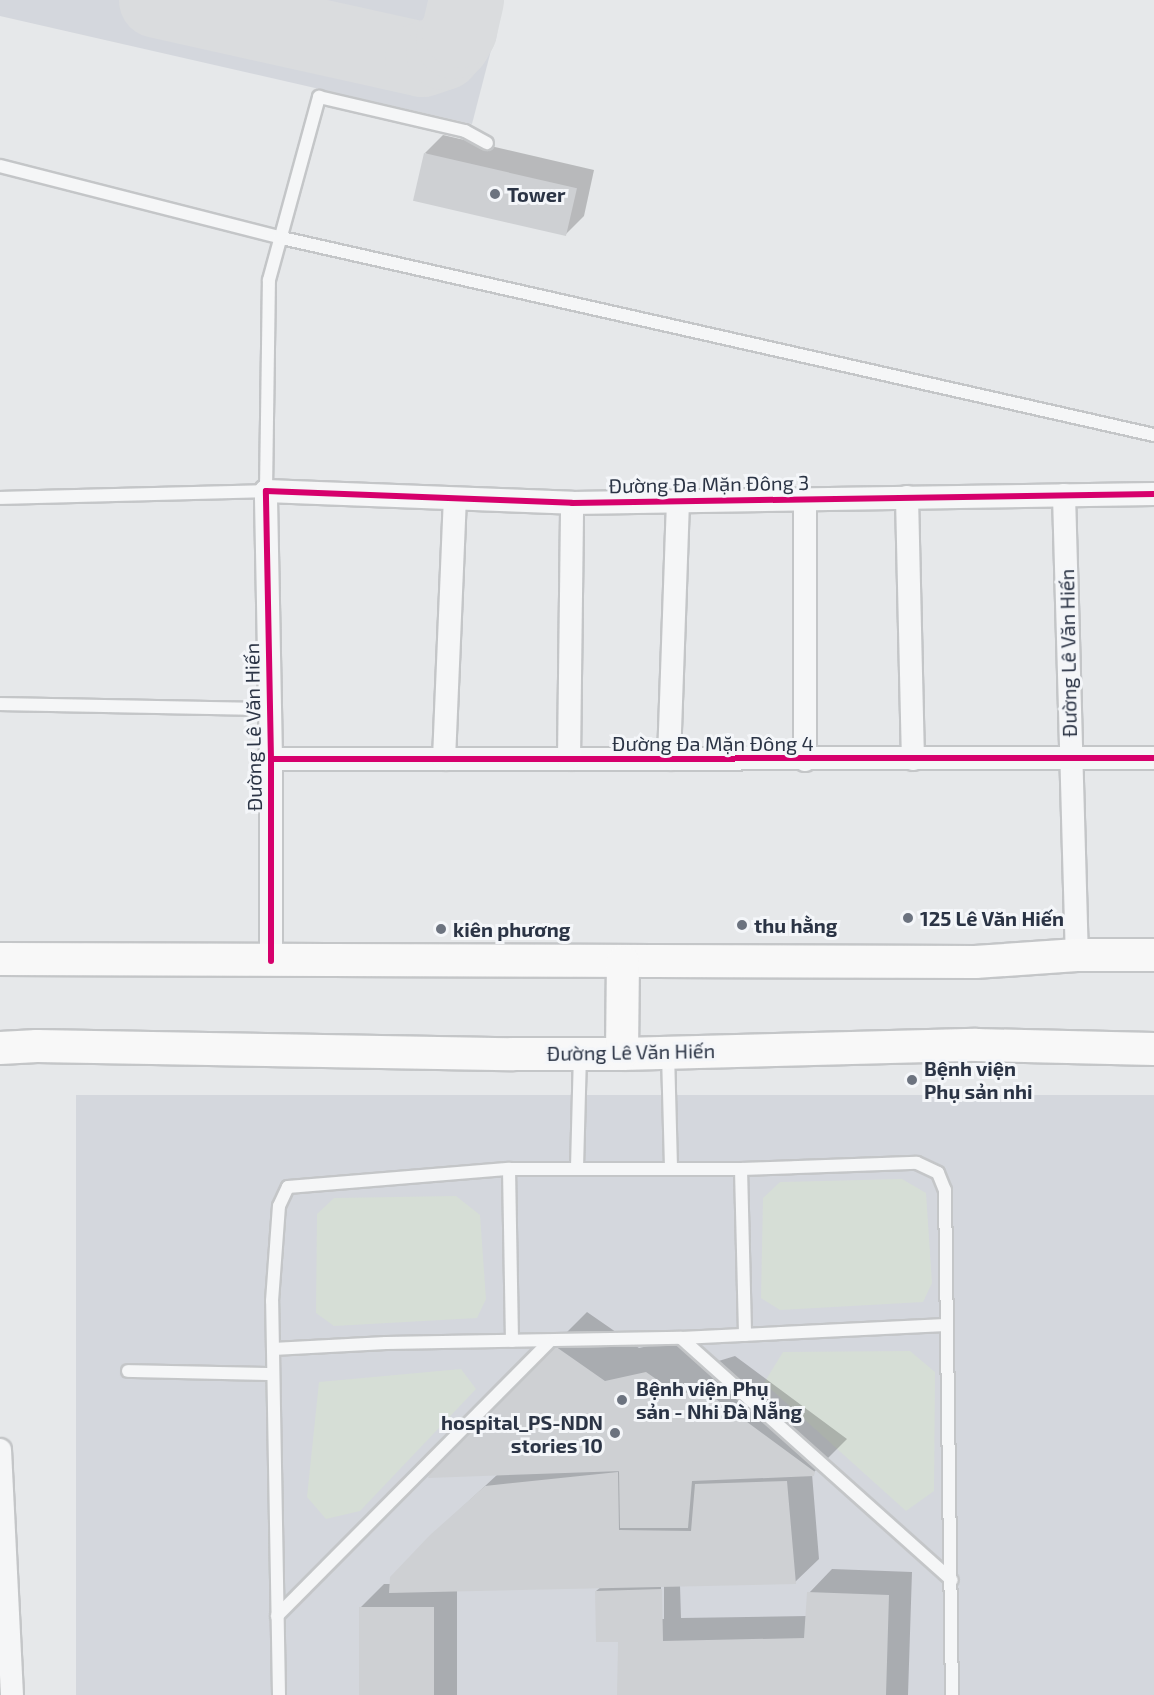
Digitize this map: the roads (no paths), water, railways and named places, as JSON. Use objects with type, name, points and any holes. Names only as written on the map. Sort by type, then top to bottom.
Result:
[{"type":"main road","points":[[0,958],[271,962],[975,962],[1077,955],[1154,955]]},
{"type":"main road","points":[[622,1054],[623,962]]},
{"type":"main road","name":"Đường Lê Văn Hiến","points":[[0,1048],[37,1046],[622,1054],[976,1045],[1154,1049]]},
{"type":"street","name":"Đường Đa Mặn Đông 3","points":[[266,491],[572,503],[1154,494]]},
{"type":"street","name":"Đường Lê Văn Hiến","points":[[266,491],[271,759],[271,962]]},
{"type":"street","name":"Đường Lê Văn Hiến","points":[[1064,495],[1077,955]]},
{"type":"street","points":[[907,497],[913,759]]},
{"type":"street","points":[[444,759],[454,499]]},
{"type":"street","points":[[805,499],[806,760]]},
{"type":"street","points":[[669,759],[678,500]]},
{"type":"street","points":[[569,759],[572,503]]},
{"type":"street","name":"Đường Đa Mặn Đông 4","points":[[271,759],[1154,758]]},
{"type":"street","points":[[0,1450],[12,1695]]},
{"type":"lane","points":[[0,498],[266,491],[269,280],[319,97],[465,131],[487,143]]},
{"type":"lane","points":[[0,166],[282,238],[1154,435]]},
{"type":"lane","points":[[0,704],[270,709]]},
{"type":"lane","points":[[668,1052],[671,1169]]},
{"type":"lane","points":[[577,1168],[580,1053]]},
{"type":"lane","points":[[279,1695],[272,1301],[279,1206],[288,1187],[509,1169],[741,1169],[917,1163],[938,1173],[945,1190],[946,1325],[950,1388],[952,1695]]},
{"type":"lane","points":[[509,1169],[512,1341]]},
{"type":"lane","points":[[741,1169],[745,1335]]},
{"type":"lane","points":[[273,1349],[386,1343],[681,1338],[946,1325]]},
{"type":"lane","points":[[681,1338],[952,1580]]},
{"type":"lane","points":[[277,1616],[550,1341]]},
{"type":"lane","points":[[128,1371],[273,1374]]},
{"type":"place","name":"Tower","points":[[495,194]]},
{"type":"place","name":"125 Lê Văn Hiến","points":[[908,918]]},
{"type":"place","name":"thu hằng","points":[[742,925]]},
{"type":"place","name":"kiên phương","points":[[441,929]]},
{"type":"place","name":"Bệnh viện Phụ sản nhi","points":[[912,1080]]},
{"type":"place","name":"Bệnh viện Phụ sản - Nhi Đà Nẵng","points":[[622,1400]]},
{"type":"place","name":"hospital_PS-NDN stories 10","points":[[615,1433]]}]
